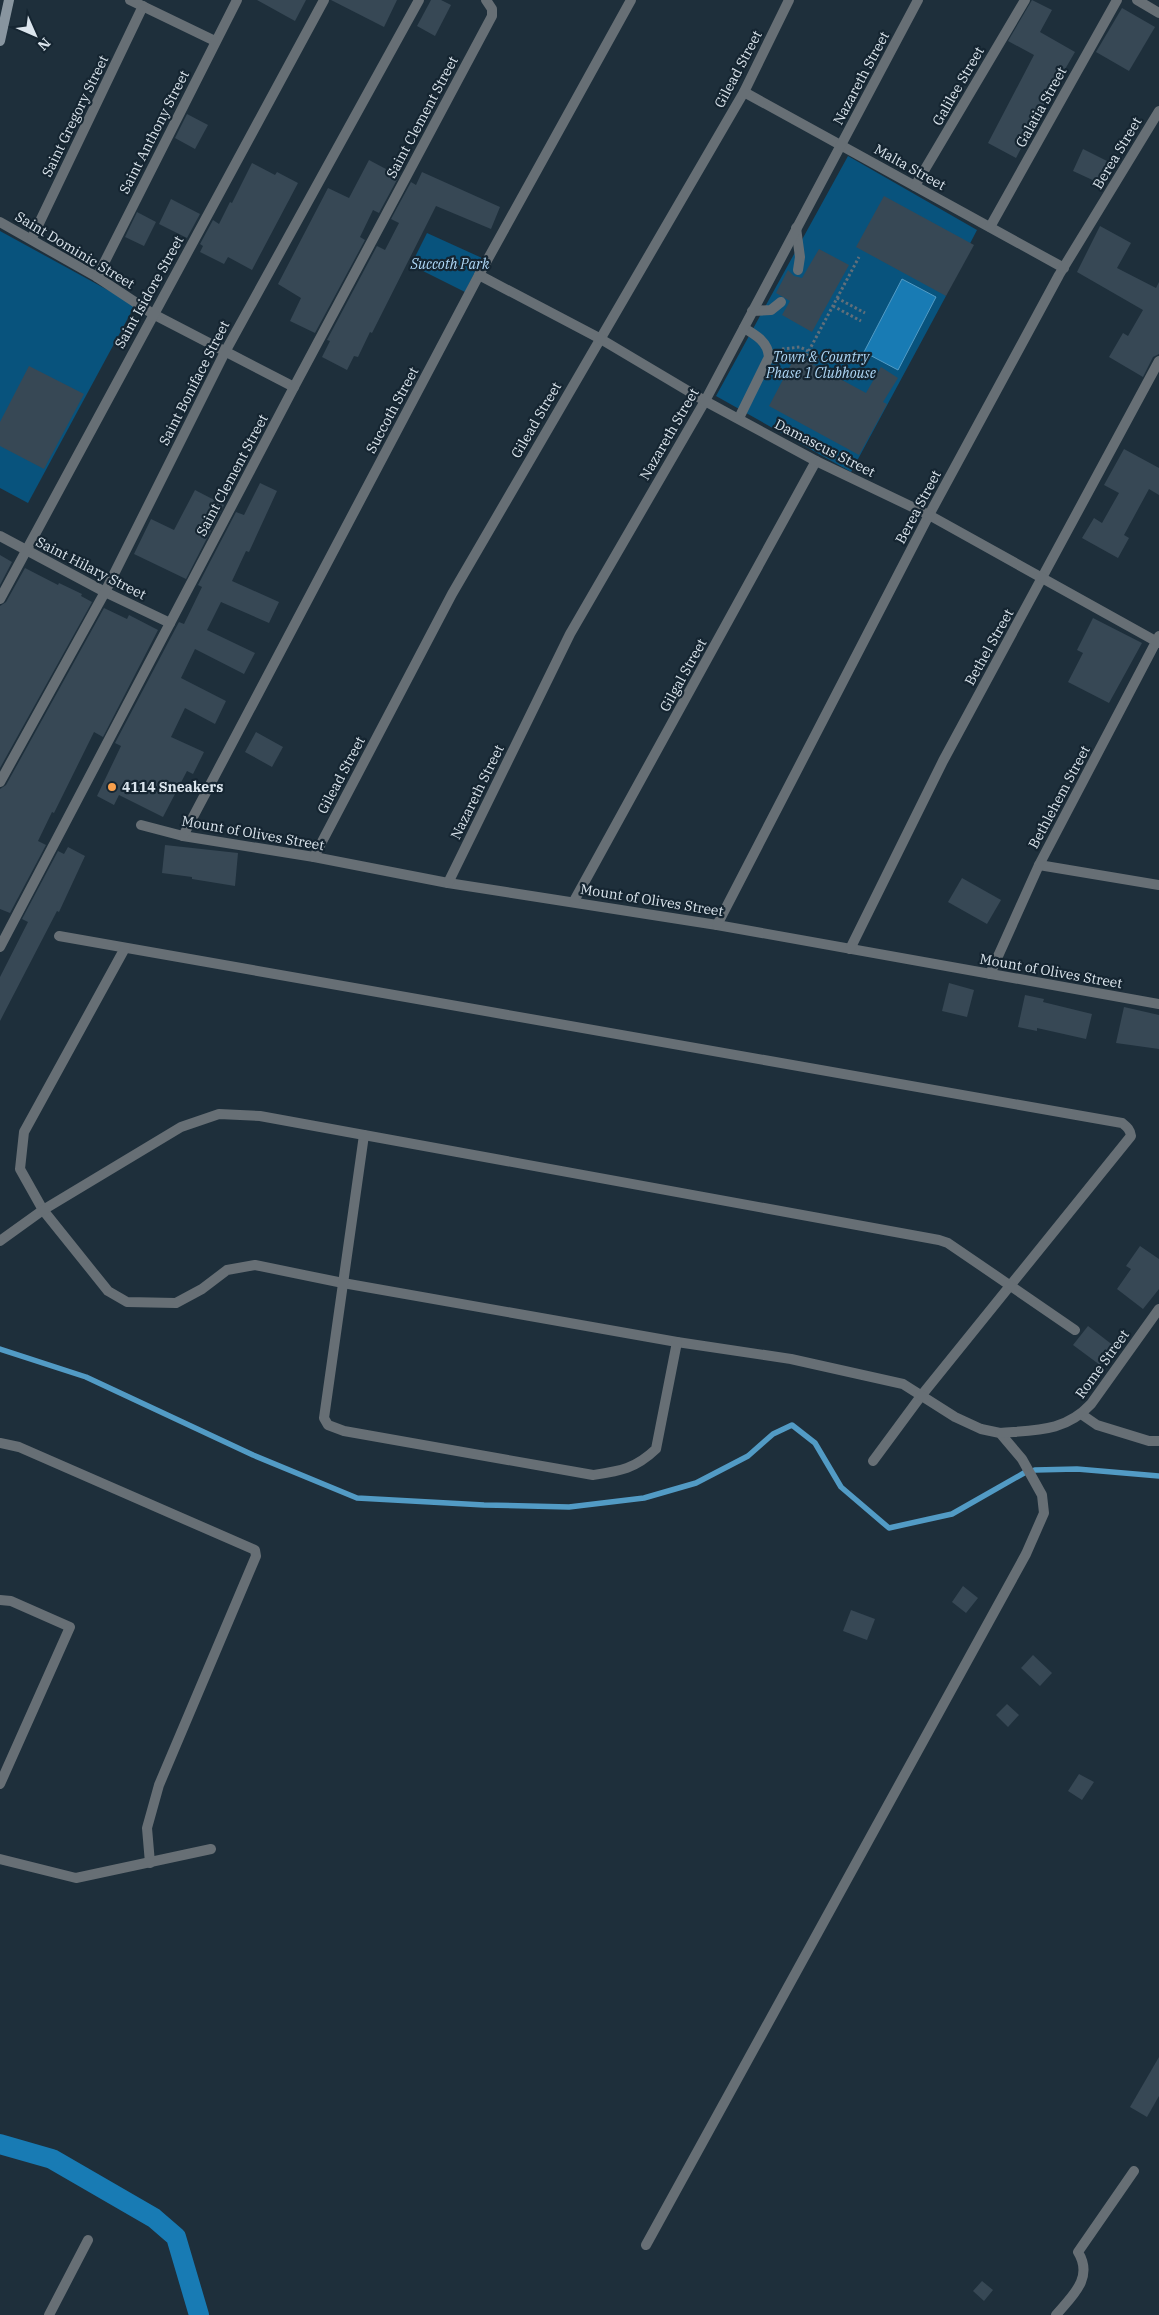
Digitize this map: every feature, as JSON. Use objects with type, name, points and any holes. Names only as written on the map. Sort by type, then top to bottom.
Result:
[{"type":"main road","points":[[0,42],[9,0]]},
{"type":"street","points":[[130,0],[215,41]]},
{"type":"street","name":"Saint Anthony Street","points":[[97,277],[237,0]]},
{"type":"street","name":"Saint Isidore Street","points":[[0,599],[324,0]]},
{"type":"street","name":"Saint Boniface Street","points":[[0,782],[105,592],[225,352],[419,0]]},
{"type":"street","name":"Saint Clement Street","points":[[0,948],[294,387],[492,16],[492,9],[486,0]]},
{"type":"street","name":"Succoth Street","points":[[183,836],[479,275],[631,0]]},
{"type":"street","name":"Gilead Street","points":[[314,857],[452,594],[599,338],[744,92],[789,0]]},
{"type":"street","name":"Nazareth Street","points":[[448,883],[570,634],[705,400],[918,0]]},
{"type":"street","name":"Galilee Street","points":[[915,186],[1025,0]]},
{"type":"street","name":"Galatia Street","points":[[990,227],[1116,0]]},
{"type":"street","points":[[1137,0],[1159,13]]},
{"type":"street","name":"Saint Gregory Street","points":[[32,238],[143,6]]},
{"type":"street","name":"Malta Street","points":[[744,92],[1064,268]]},
{"type":"street","name":"Berea Street","points":[[717,925],[928,516],[1064,268],[1159,111]]},
{"type":"street","name":"Saint Dominic Street","points":[[0,222],[32,238],[97,277],[153,314],[294,387]]},
{"type":"street","points":[[796,228],[800,257],[798,270]]},
{"type":"street","name":"Damascus Street","points":[[479,275],[599,338],[705,400],[816,461],[928,516],[1158,640]]},
{"type":"street","points":[[752,311],[771,310],[781,302]]},
{"type":"street","points":[[739,418],[769,357],[768,350],[758,336],[744,328]]},
{"type":"street","name":"Bethel Street","points":[[850,949],[943,761],[1159,362]]},
{"type":"street","name":"Gilgal Street","points":[[574,902],[816,461]]},
{"type":"street","name":"Saint Hilary Street","points":[[0,536],[105,592],[170,623]]},
{"type":"street","name":"Bethlehem Street","points":[[990,974],[1039,865],[1158,640]]},
{"type":"street","name":"Mount of Olives Street","points":[[141,825],[183,836],[314,857],[448,883],[717,925],[1159,1004]]},
{"type":"street","points":[[1039,865],[1159,885]]},
{"type":"street","points":[[59,936],[1122,1123],[1130,1131],[1131,1136],[921,1396],[873,1461]]},
{"type":"street","name":"Rome Street","points":[[125,948],[24,1132],[20,1169],[43,1210],[108,1291],[127,1302],[176,1303],[202,1289],[227,1270],[255,1265],[343,1283],[677,1342],[791,1359],[903,1384],[955,1418],[981,1429],[1000,1433],[1045,1430],[1069,1422],[1081,1414],[1091,1404],[1159,1310]]},
{"type":"street","points":[[0,1241],[43,1210],[181,1127],[219,1114],[260,1116],[948,1242],[1075,1330]]},
{"type":"street","points":[[364,1135],[324,1418],[328,1425],[335,1429],[353,1433],[593,1475],[632,1468],[656,1449],[677,1342]]},
{"type":"street","points":[[1081,1414],[1097,1425],[1149,1441],[1159,1441]]},
{"type":"street","points":[[646,2245],[1037,1533],[1044,1512],[1042,1495],[1025,1464],[1000,1433]]},
{"type":"street","points":[[0,1443],[19,1447],[255,1550],[256,1556],[158,1785],[147,1828],[150,1863]]},
{"type":"street","points":[[0,1600],[10,1601],[70,1627],[0,1784]]},
{"type":"street","points":[[0,1859],[76,1878],[211,1849]]},
{"type":"street","points":[[1056,2315],[1082,2285],[1084,2266],[1078,2252],[1134,2171]]},
{"type":"street","points":[[49,2315],[88,2240]]},
{"type":"path","points":[[804,360],[860,258]]},
{"type":"path","points":[[837,298],[865,312]]},
{"type":"path","points":[[833,306],[860,321]]},
{"type":"path","points":[[768,350],[800,347],[808,351]]},
{"type":"green space","name":"Town & Country Phase 1 Clubhouse","points":[[848,156],[977,230],[944,294],[946,296],[851,472],[716,396]]},
{"type":"green space","points":[[0,231],[135,305],[28,503],[0,488]]},
{"type":"green space","name":"Succoth Park","points":[[427,233],[482,258],[465,292],[411,265]]},
{"type":"shaded area","points":[[902,279],[936,297],[898,370],[864,352]]},
{"type":"building","points":[[257,0],[306,0],[295,21]]},
{"type":"building","points":[[331,0],[397,0],[384,27]]},
{"type":"building","points":[[431,0],[441,0],[451,5],[435,36],[417,26]]},
{"type":"building","points":[[1032,0],[1052,10],[1040,32],[1075,52],[1064,71],[1062,70],[1016,158],[988,143],[1034,55],[1008,41]]},
{"type":"building","points":[[1122,8],[1155,27],[1129,71],[1096,52]]},
{"type":"building","points":[[187,114],[208,125],[195,149],[175,138]]},
{"type":"building","points":[[1083,149],[1109,162],[1099,183],[1073,171]]},
{"type":"building","points":[[369,160],[399,176],[379,213],[373,210],[360,237],[365,240],[315,333],[290,321],[301,298],[278,284],[328,188],[349,198]]},
{"type":"building","points":[[252,163],[275,175],[277,172],[298,183],[252,270],[228,257],[224,264],[200,252],[203,246],[200,244],[213,220],[219,224]]},
{"type":"building","points":[[422,172],[500,207],[491,229],[436,206],[372,333],[370,332],[358,357],[354,356],[347,370],[322,357],[330,341],[327,340],[377,246],[385,250],[399,223],[391,219],[411,182],[416,185]]},
{"type":"building","points":[[884,196],[974,245],[946,296],[856,247]]},
{"type":"building","points":[[171,199],[200,214],[187,238],[159,224]]},
{"type":"building","points":[[137,212],[156,222],[144,246],[125,237]]},
{"type":"building","points":[[1100,226],[1131,243],[1117,268],[1156,288],[1159,282],[1159,354],[1153,357],[1143,377],[1109,357],[1123,333],[1128,336],[1143,310],[1077,272]]},
{"type":"building","points":[[819,249],[849,265],[812,332],[782,315],[790,301],[776,293],[788,270],[794,276],[802,278]]},
{"type":"building","points":[[796,355],[866,393],[881,367],[898,378],[883,402],[887,404],[859,455],[769,406]]},
{"type":"building","points":[[29,366],[84,394],[44,469],[0,446],[0,422]]},
{"type":"building","points":[[1124,449],[1159,468],[1159,495],[1149,489],[1124,535],[1129,538],[1118,558],[1082,538],[1094,518],[1102,523],[1119,493],[1104,485]]},
{"type":"building","points":[[260,483],[277,491],[249,552],[246,551],[232,581],[279,602],[269,623],[221,602],[207,630],[255,653],[244,674],[195,649],[181,678],[226,701],[215,724],[185,708],[171,737],[204,752],[193,774],[187,771],[163,817],[119,795],[114,805],[97,796],[121,746],[115,743],[179,622],[184,624],[202,587],[198,585],[236,512],[244,515]]},
{"type":"building","points":[[195,490],[224,505],[186,579],[134,554],[151,519],[174,530]]},
{"type":"building","points":[[0,555],[12,562],[0,585]]},
{"type":"building","points":[[25,568],[58,585],[59,583],[82,594],[81,596],[92,602],[0,768],[0,606],[6,602]]},
{"type":"building","points":[[104,608],[127,619],[129,615],[158,630],[103,737],[94,732],[54,813],[52,812],[38,841],[46,845],[10,913],[0,909],[0,789],[6,785]]},
{"type":"building","points":[[1093,618],[1142,643],[1109,703],[1068,682],[1083,653],[1077,650]]},
{"type":"building","points":[[256,732],[283,747],[272,767],[245,752]]},
{"type":"building","points":[[165,845],[238,853],[235,886],[162,873]]},
{"type":"building","points":[[68,847],[85,856],[59,912],[57,911],[0,1021],[0,977],[28,922],[22,919],[58,851],[64,854]]},
{"type":"building","points":[[962,878],[1001,900],[987,924],[948,902]]},
{"type":"building","points":[[949,983],[974,990],[967,1017],[942,1011]]},
{"type":"building","points":[[1025,995],[1044,999],[1043,1002],[1092,1014],[1086,1039],[1037,1028],[1037,1031],[1018,1027]]},
{"type":"building","points":[[1124,1007],[1159,1015],[1159,1049],[1116,1043]]},
{"type":"building","points":[[1140,1246],[1159,1259],[1159,1289],[1143,1309],[1117,1289],[1131,1269],[1126,1266]]},
{"type":"building","points":[[1088,1326],[1114,1346],[1100,1365],[1073,1345]]},
{"type":"building","points":[[963,1586],[978,1598],[966,1613],[952,1602]]},
{"type":"building","points":[[851,1610],[875,1619],[867,1640],[843,1631]]},
{"type":"building","points":[[1033,1655],[1052,1673],[1040,1686],[1021,1668]]},
{"type":"building","points":[[1007,1704],[1019,1715],[1008,1727],[996,1715]]},
{"type":"building","points":[[1079,1774],[1094,1782],[1082,1800],[1068,1791]]},
{"type":"building","points":[[1159,2057],[1159,2096],[1147,2117],[1130,2107]]},
{"type":"building","points":[[982,2281],[993,2290],[984,2301],[973,2291]]},
{"type":"waterway","points":[[0,1349],[86,1377],[253,1455],[357,1498],[484,1505],[569,1507],[644,1498],[696,1483],[748,1456],[773,1434],[792,1425],[815,1443],[841,1487],[889,1528],[952,1514],[1024,1473]]},
{"type":"waterway","points":[[1035,1470],[1077,1469],[1159,1476]]},
{"type":"waterway","points":[[0,2144],[52,2159],[154,2218],[176,2237],[199,2315]]},
{"type":"place","name":"4114 Sneakers","points":[[112,787]]}]
